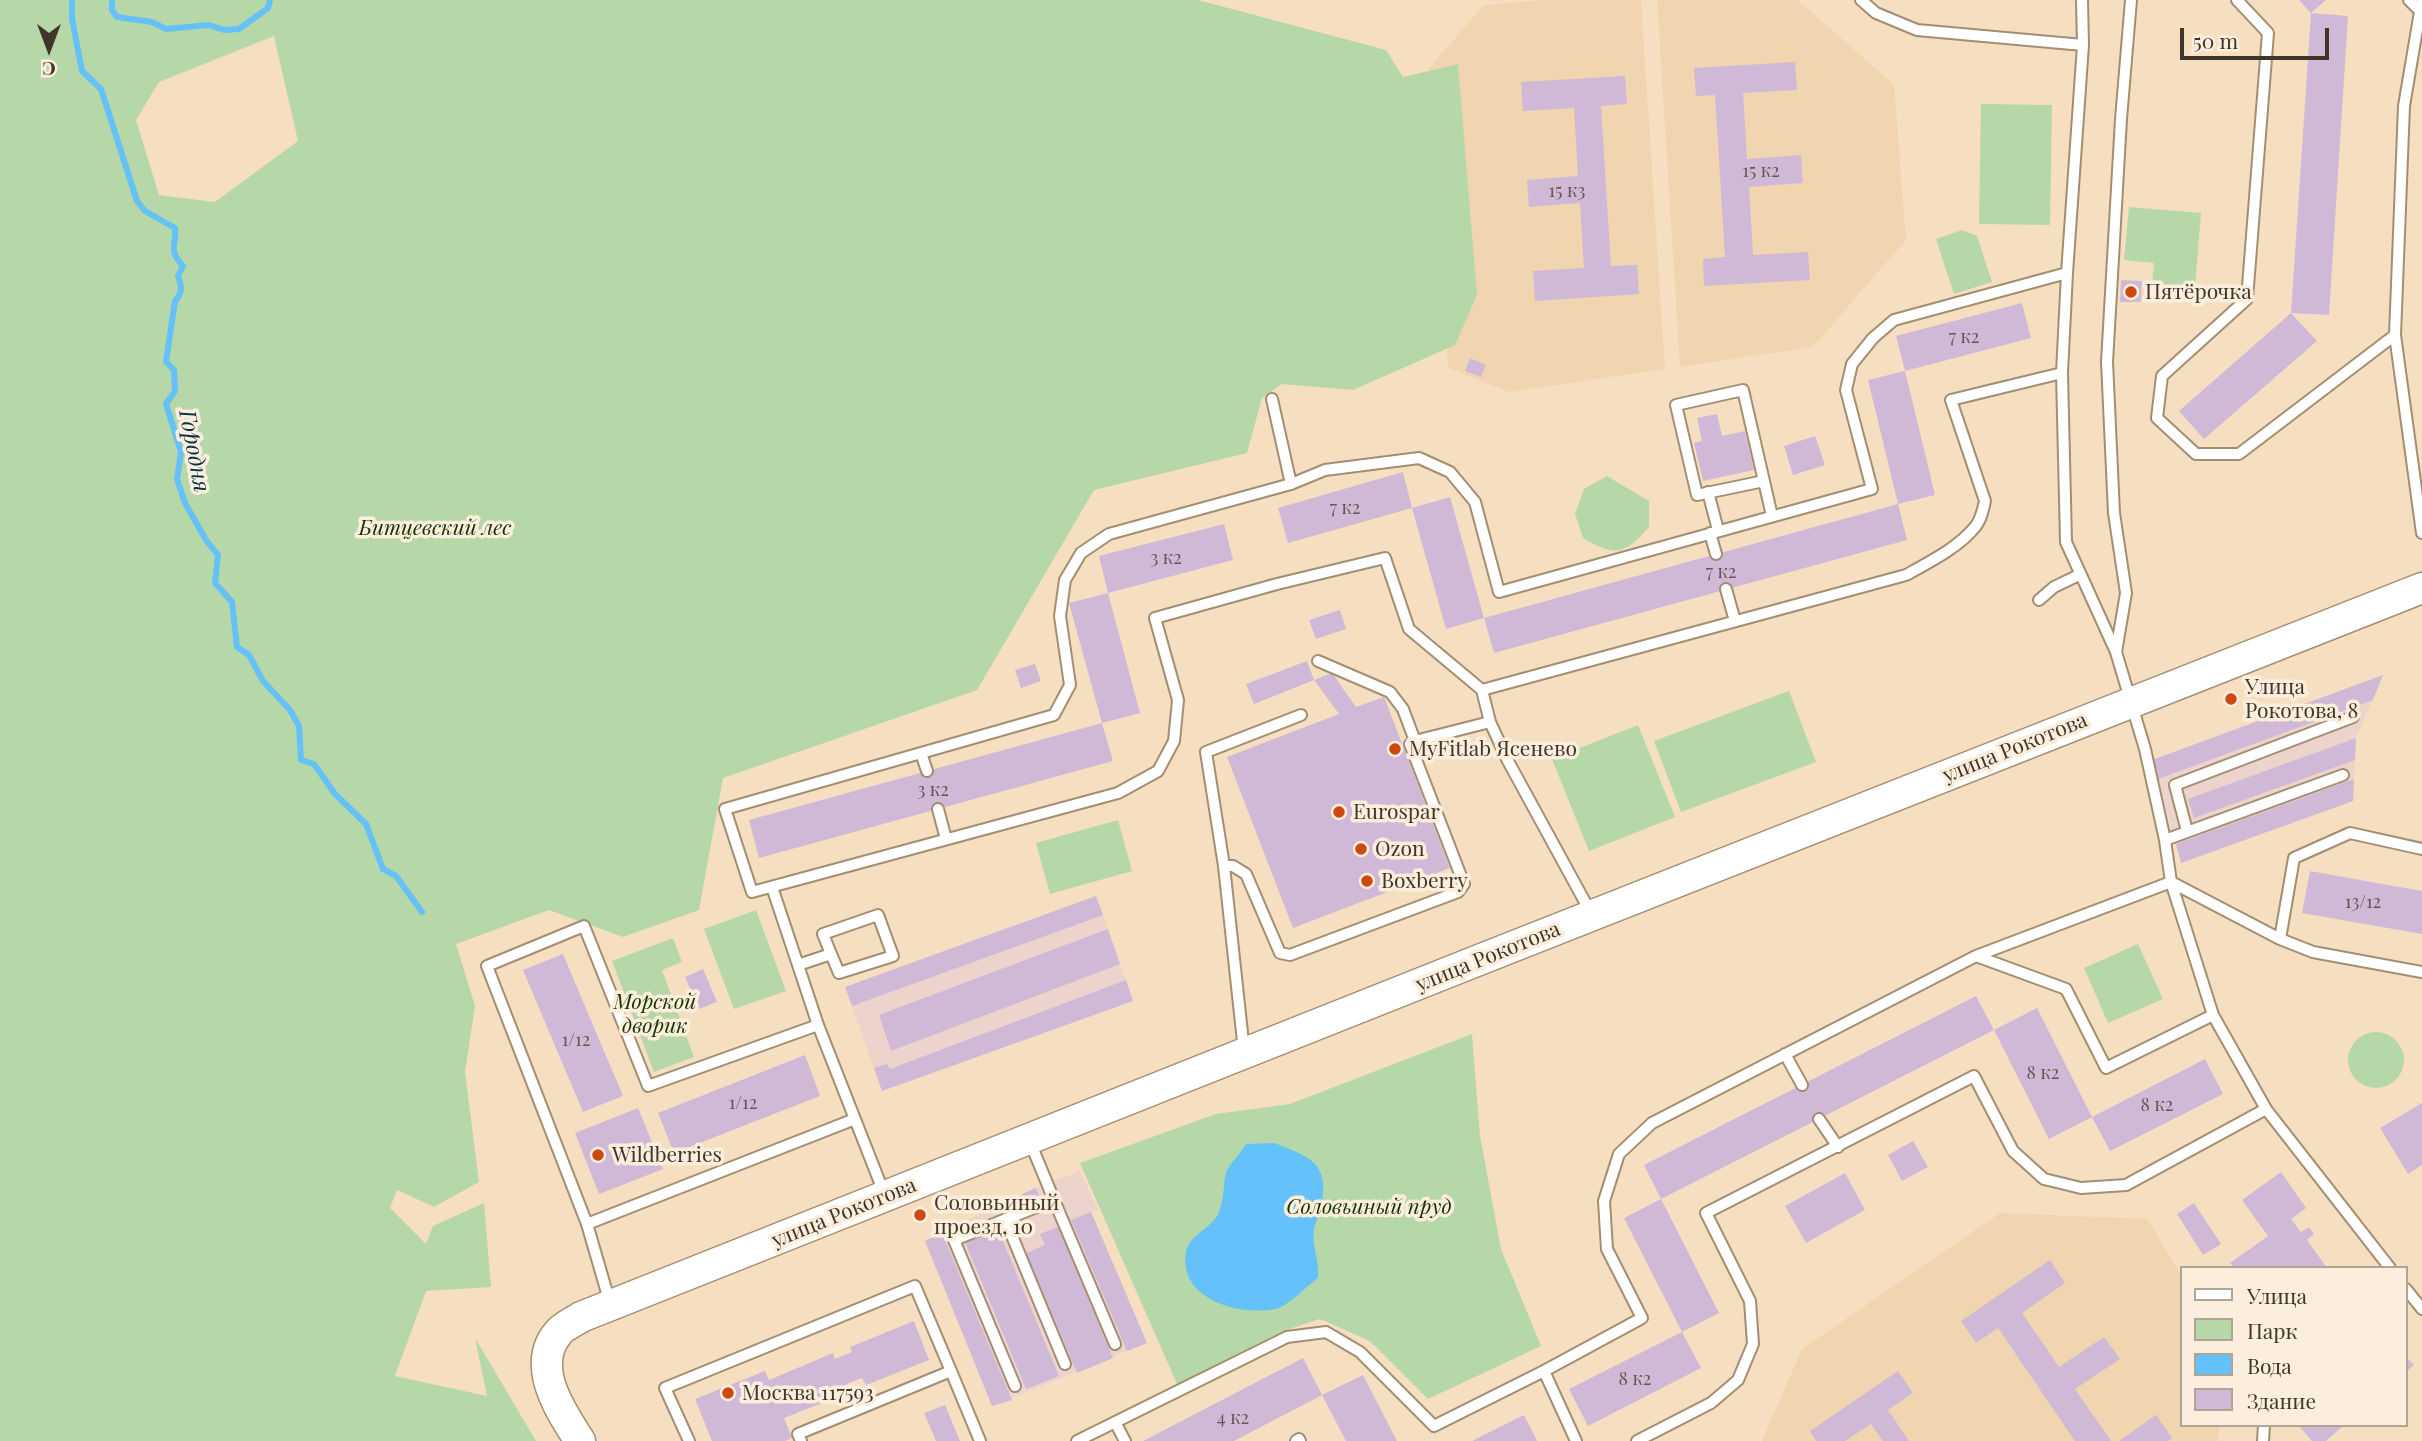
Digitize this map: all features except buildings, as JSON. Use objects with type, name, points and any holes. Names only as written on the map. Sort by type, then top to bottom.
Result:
[{"type":"street","name":"улица Рокотова","points":[[580,1441],[557,1407],[548,1379],[548,1355],[558,1332],[581,1317],[2422,588]]},
{"type":"lane","points":[[1861,0],[1876,13],[1916,30],[2083,45]]},
{"type":"lane","points":[[2082,0],[2083,45],[2063,373],[2066,542],[2116,652],[2145,749],[2165,840],[2171,882],[2213,1015],[2266,1110],[2388,1266]]},
{"type":"lane","points":[[2116,652],[2126,593],[2114,513],[2107,362],[2121,119],[2131,0]]},
{"type":"lane","points":[[2237,0],[2268,33],[2247,299],[2162,376],[2157,418],[2196,454],[2239,454],[2395,335]]},
{"type":"lane","points":[[2409,0],[2420,5],[2404,106],[2395,335],[2422,533]]},
{"type":"lane","points":[[1592,916],[1520,785],[1490,722],[1482,690],[1409,629],[1385,558],[1277,584],[1155,618],[1178,700],[1174,741],[1158,771],[1118,793],[752,892],[726,808],[1054,715],[1070,685],[1060,615],[1065,580],[1081,553],[1109,534],[1291,484],[1325,470],[1419,458],[1450,472],[1475,502],[1499,592],[1872,489],[1846,390],[1852,364],[1873,338],[1894,320],[2067,273]]},
{"type":"lane","points":[[1482,690],[1906,575],[1945,553],[1976,527],[1982,515],[1985,501],[1951,400],[2063,373]]},
{"type":"lane","points":[[1764,481],[1696,495],[1676,405],[1743,390],[1764,481],[1772,516]]},
{"type":"lane","points":[[1272,399],[1291,484]]},
{"type":"lane","points":[[1708,492],[1716,554]]},
{"type":"lane","points":[[2039,600],[2054,587],[2079,575]]},
{"type":"lane","points":[[1726,589],[1735,621]]},
{"type":"lane","points":[[1318,661],[1390,692],[1403,709],[1415,741]]},
{"type":"lane","points":[[1244,1054],[1224,866],[1206,752],[1301,715]]},
{"type":"lane","points":[[2188,831],[2175,785],[2353,717]]},
{"type":"lane","points":[[1224,866],[1233,866],[1246,874],[1280,953],[1290,955],[1458,892],[1464,884],[1410,744],[1490,722]]},
{"type":"lane","points":[[922,752],[927,771]]},
{"type":"lane","points":[[2165,840],[2343,775]]},
{"type":"lane","points":[[938,809],[946,839]]},
{"type":"lane","points":[[2280,939],[2294,858],[2350,833],[2422,849]]},
{"type":"lane","points":[[1077,1441],[1287,1336],[1326,1332],[1360,1352],[1434,1426],[1544,1371],[1642,1318],[1607,1250],[1604,1201],[1619,1154],[1652,1123],[1976,956],[2171,882],[2280,939],[2313,952],[2422,972]]},
{"type":"lane","points":[[772,887],[818,1025],[885,1196]]},
{"type":"lane","points":[[878,915],[893,956],[839,973],[831,954],[824,934],[878,915]]},
{"type":"lane","points":[[611,1305],[587,1224],[486,966],[584,926],[648,1086],[818,1025]]},
{"type":"lane","points":[[798,965],[831,954]]},
{"type":"lane","points":[[1976,956],[2066,989],[2106,1068],[2213,1015]]},
{"type":"lane","points":[[1785,1055],[1802,1085]]},
{"type":"lane","points":[[1637,1441],[1711,1403],[1738,1380],[1753,1344],[1750,1301],[1706,1213],[1974,1076],[2013,1151],[2044,1179],[2081,1188],[2126,1185],[2266,1110]]},
{"type":"lane","points":[[587,1224],[855,1119]]},
{"type":"lane","points":[[1819,1119],[1838,1147]]},
{"type":"lane","points":[[1029,1140],[1115,1344]]},
{"type":"lane","points":[[1015,1386],[954,1240],[1054,1200]]},
{"type":"lane","points":[[1005,1219],[1065,1364]]},
{"type":"lane","points":[[689,1441],[665,1388],[915,1286],[980,1441]]},
{"type":"lane","points":[[2408,1292],[2422,1309]]},
{"type":"lane","points":[[801,1441],[798,1434],[951,1371]]},
{"type":"lane","points":[[1544,1371],[1576,1441]]},
{"type":"lane","points":[[1115,1422],[1125,1441]]},
{"type":"shaded area","points":[[1543,0],[1641,0],[1665,369],[1509,392],[1448,368],[1429,68],[1484,5]]},
{"type":"shaded area","points":[[1657,0],[1798,0],[1894,85],[1906,240],[1813,347],[1680,367]]},
{"type":"shaded area","points":[[2383,675],[2356,738],[2353,801],[2181,863],[2152,760]]},
{"type":"shaded area","points":[[1096,896],[1133,1001],[882,1091],[845,987]]},
{"type":"shaded area","points":[[1080,1171],[1098,1210],[1091,1212],[1147,1343],[992,1406],[925,1241],[1035,1188]]},
{"type":"shaded area","points":[[2000,1213],[2147,1219],[2180,1272],[2180,1427],[2220,1427],[2217,1441],[1762,1441],[1802,1349]]},
{"type":"green space","name":"Битцевский лес","points":[[0,0],[1198,0],[1386,50],[1403,77],[1458,64],[1477,295],[1455,345],[1353,390],[1282,384],[1262,398],[1247,453],[1094,490],[977,690],[723,778],[699,910],[623,937],[549,910],[456,944],[475,1006],[465,1072],[479,1182],[434,1207],[397,1190],[390,1208],[426,1244],[433,1226],[484,1203],[491,1287],[426,1291],[395,1376],[487,1396],[475,1338],[536,1441],[0,1441]],"holes":[[[274,36],[298,141],[215,202],[159,195],[136,120],[159,82]]]},
{"type":"green space","points":[[1981,104],[2052,105],[2050,225],[1979,224]]},
{"type":"green space","points":[[2129,207],[2201,213],[2194,299],[2151,296],[2154,263],[2124,260]]},
{"type":"green space","points":[[1962,230],[1977,236],[1992,282],[1954,294],[1936,239]]},
{"type":"green space","points":[[1607,476],[1649,501],[1649,527],[1633,543],[1619,550],[1603,548],[1583,538],[1575,514],[1584,489]]},
{"type":"green space","points":[[1789,691],[1816,762],[1681,812],[1654,741]]},
{"type":"green space","points":[[1638,725],[1675,817],[1589,851],[1552,759]]},
{"type":"green space","points":[[1118,820],[1132,871],[1050,894],[1036,843]]},
{"type":"green space","points":[[756,910],[786,991],[734,1009],[704,929]]},
{"type":"green space","name":"Морской дворик","points":[[673,938],[682,962],[662,970],[694,1057],[654,1072],[612,961]]},
{"type":"green space","points":[[2138,944],[2163,999],[2108,1023],[2084,968]]},
{"type":"green space","points":[[2371,1032],[2381,1032],[2396,1040],[2402,1049],[2402,1071],[2396,1080],[2381,1088],[2371,1088],[2353,1076],[2348,1065],[2348,1055],[2360,1037]]},
{"type":"green space","name":"Соловьиный пруд","points":[[1472,1034],[1480,1136],[1501,1249],[1541,1346],[1428,1399],[1370,1341],[1320,1319],[1283,1331],[1177,1384],[1080,1163],[1216,1114],[1290,1104]]},
{"type":"water","points":[[1274,1143],[1308,1158],[1315,1164],[1323,1181],[1320,1211],[1313,1235],[1318,1278],[1280,1308],[1261,1311],[1229,1307],[1201,1293],[1192,1282],[1186,1269],[1186,1252],[1191,1241],[1217,1216],[1227,1170],[1246,1144]]},
{"type":"waterway","name":"Городня","points":[[72,0],[72,19],[82,71],[101,89],[137,201],[145,211],[175,228],[174,251],[183,266],[178,276],[181,289],[175,301],[166,362],[174,370],[175,391],[166,404],[181,452],[177,479],[185,503],[218,555],[215,583],[232,602],[237,647],[249,655],[263,681],[290,710],[299,726],[301,760],[314,764],[335,794],[366,824],[383,869],[396,876],[422,912]]},
{"type":"waterway","points":[[112,0],[112,10],[117,17],[152,22],[166,29],[209,25],[224,30],[239,29],[268,8],[270,0]]},
{"type":"place","name":"Пятёрочка","points":[[2131,292]]},
{"type":"place","name":"Улица Рокотова, 8","points":[[2231,699]]},
{"type":"place","name":"MyFitlab Ясенево","points":[[1395,749]]},
{"type":"place","name":"Eurospar","points":[[1339,812]]},
{"type":"place","name":"Ozon","points":[[1361,849]]},
{"type":"place","name":"Boxberry","points":[[1367,881]]},
{"type":"place","name":"Wildberries","points":[[598,1155]]},
{"type":"place","name":"Соловьиный проезд, 10","points":[[920,1215]]},
{"type":"place","name":"Москва 117593","points":[[728,1393]]}]
